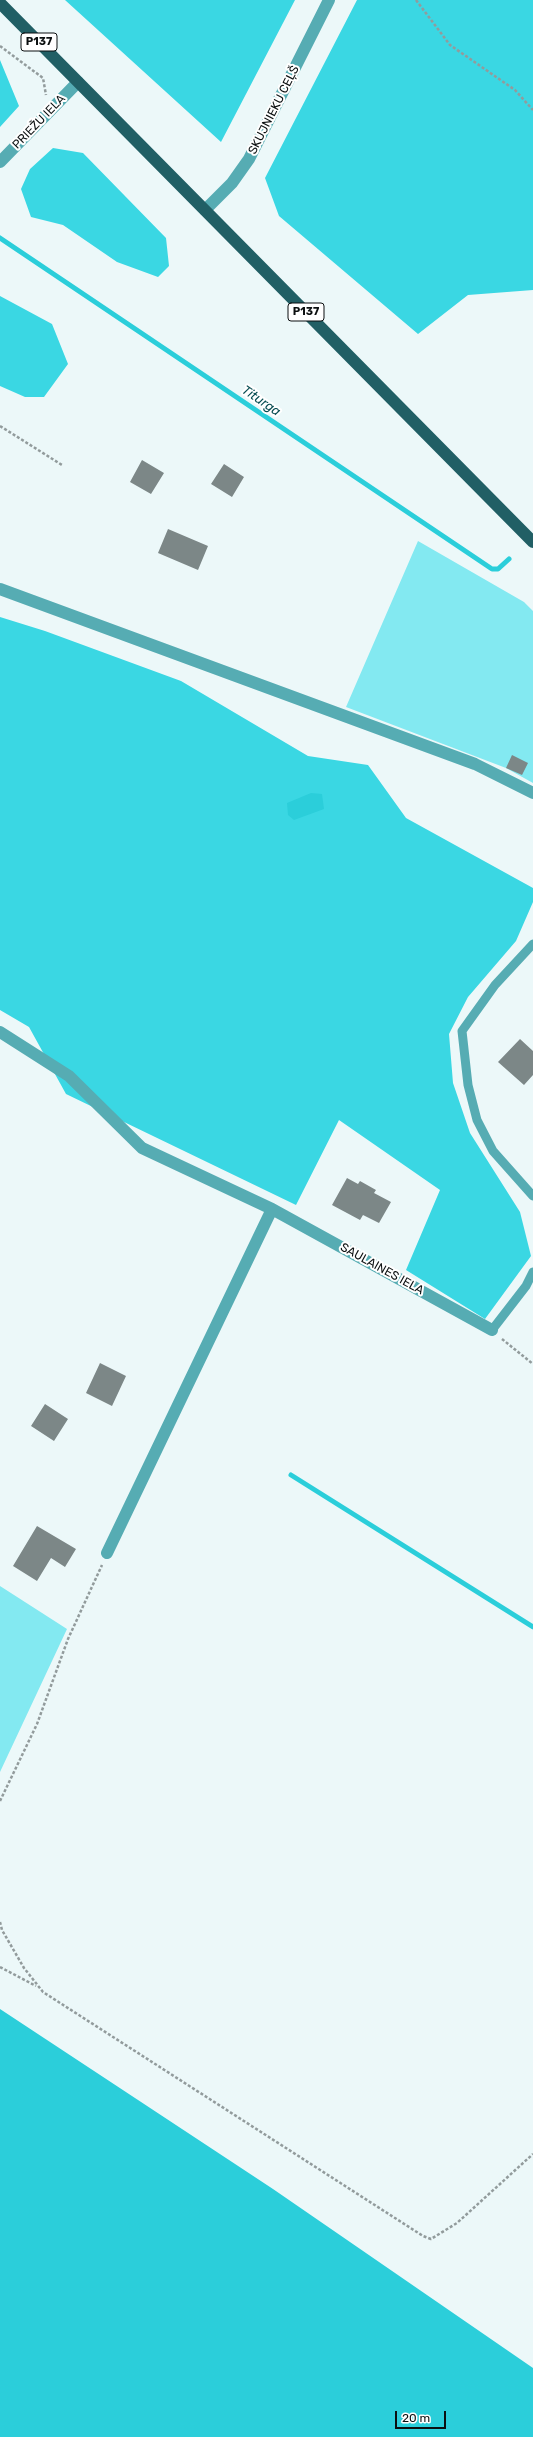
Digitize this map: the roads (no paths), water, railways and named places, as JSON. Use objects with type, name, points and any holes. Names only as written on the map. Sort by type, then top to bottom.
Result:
[{"type":"main road","name":"P137","points":[[0,3],[533,542]]},
{"type":"street","name":"SKUJNIEKU CEĻŠ","points":[[206,210],[232,183],[249,159],[329,0]]},
{"type":"street","name":"PRIEŽU IELA","points":[[0,162],[78,82]]},
{"type":"street","points":[[0,589],[475,764],[533,793]]},
{"type":"street","name":"SAULAINES IELA","points":[[0,1032],[69,1076],[142,1148],[272,1208],[492,1330]]},
{"type":"street","points":[[107,1553],[272,1208]]},
{"type":"lane","points":[[533,944],[495,985],[462,1031],[468,1086],[477,1120],[493,1151],[533,1196]]},
{"type":"lane","points":[[492,1330],[526,1286],[533,1272]]},
{"type":"waterway","name":"Titurga","points":[[0,238],[492,569],[498,569],[509,559]]},
{"type":"waterway","points":[[291,1475],[533,1627]]}]
